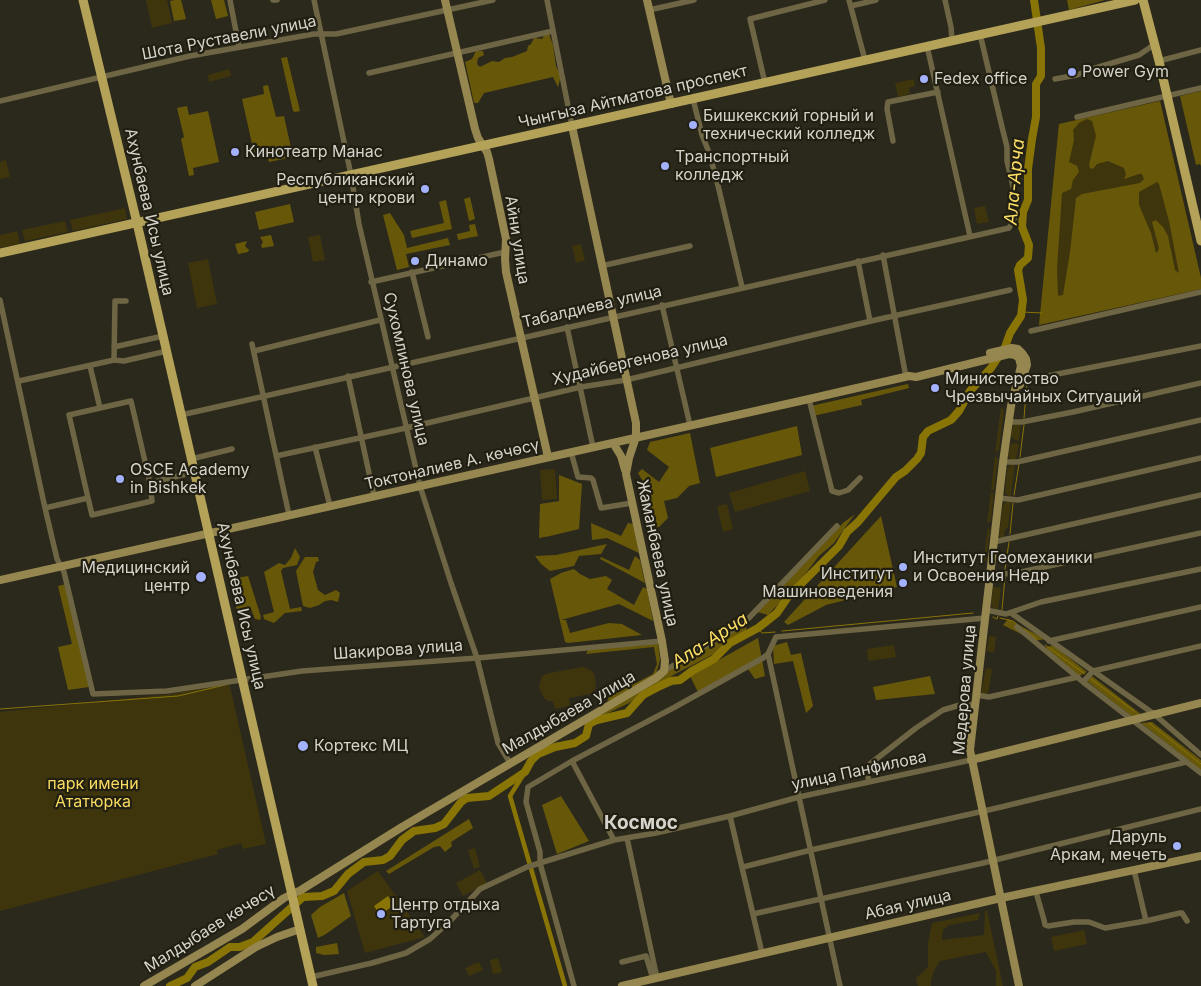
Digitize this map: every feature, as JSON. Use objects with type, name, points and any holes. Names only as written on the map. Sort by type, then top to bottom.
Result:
[{"type":"main road","name":"Ахунбаева Исы улица","points":[[83,0],[137,223],[312,982]]},
{"type":"main road","name":"Чынгыза Айтматова проспект","points":[[0,253],[1135,0]]},
{"type":"main road","points":[[1143,0],[1201,241]]},
{"type":"street","points":[[230,0],[240,48]]},
{"type":"street","name":"Сухомлинова улица","points":[[314,0],[351,175],[371,282],[420,486],[477,658],[498,744],[510,763]]},
{"type":"street","name":"Айни улица","points":[[445,0],[478,138],[487,152],[506,238],[505,264],[548,457]]},
{"type":"street","name":"Шота Руставели улица","points":[[0,101],[190,56],[314,34],[336,34],[493,0]]},
{"type":"street","name":"Жаманбаева улица","points":[[547,0],[601,266],[636,423],[636,437],[626,474],[662,641],[665,661],[664,671]]},
{"type":"street","points":[[647,0],[671,104]]},
{"type":"street","points":[[649,10],[694,0]]},
{"type":"street","points":[[765,83],[750,19],[825,0]]},
{"type":"street","points":[[865,60],[850,3],[876,0]]},
{"type":"street","points":[[945,0],[952,41]]},
{"type":"street","points":[[368,73],[553,31]]},
{"type":"street","name":"Табалдиева улица","points":[[181,415],[883,255],[1010,228],[1015,217],[1017,203],[1007,161],[1007,147],[980,34]]},
{"type":"street","points":[[1055,79],[1077,75],[1139,55],[1155,44]]},
{"type":"street","points":[[927,46],[970,236]]},
{"type":"street","points":[[1159,61],[1201,50]]},
{"type":"street","points":[[1077,117],[1201,88]]},
{"type":"street","points":[[893,141],[887,109],[888,102],[938,92]]},
{"type":"street","points":[[694,98],[702,136],[716,177],[742,287]]},
{"type":"street","points":[[601,266],[690,246]]},
{"type":"street","points":[[371,282],[506,252]]},
{"type":"street","points":[[883,255],[908,377]]},
{"type":"street","points":[[858,261],[870,321]]},
{"type":"street","points":[[412,272],[428,338]]},
{"type":"street","name":"Худайбергенова улица","points":[[276,456],[581,387],[626,380],[870,321],[1010,290]]},
{"type":"street","points":[[1030,331],[1201,292]]},
{"type":"street","points":[[0,300],[45,508],[57,559],[61,566]]},
{"type":"street","points":[[114,360],[115,301],[126,301]]},
{"type":"street","points":[[662,305],[690,425]]},
{"type":"street","points":[[254,351],[380,320]]},
{"type":"street","points":[[567,327],[593,447]]},
{"type":"street","points":[[114,347],[163,336]]},
{"type":"street","points":[[252,344],[289,515]]},
{"type":"street","points":[[1024,376],[1037,378],[1201,346]]},
{"type":"street","points":[[19,381],[114,360],[124,361],[167,352]]},
{"type":"street","points":[[1015,393],[1026,369],[1026,359],[1017,352]]},
{"type":"street","points":[[1015,393],[1021,366],[1017,352]]},
{"type":"street","name":"Токтоналиев А. көчөсү","points":[[0,580],[809,398],[908,377],[916,377],[969,361],[1017,352]]},
{"type":"street","points":[[90,366],[100,408]]},
{"type":"street","points":[[348,376],[374,496]]},
{"type":"street","points":[[1008,422],[1022,422],[1073,412],[1201,383]]},
{"type":"street","name":"Медерова улица","points":[[1015,393],[1008,422],[970,750],[1019,986]]},
{"type":"street","points":[[809,398],[832,491],[848,490],[860,478]]},
{"type":"street","points":[[131,401],[150,483],[152,502],[92,515],[69,415],[100,408],[131,401]]},
{"type":"street","points":[[1003,462],[1017,462],[1201,420]]},
{"type":"street","points":[[613,443],[621,456],[626,474]]},
{"type":"street","points":[[315,447],[330,506]]},
{"type":"street","points":[[191,459],[232,449]]},
{"type":"street","points":[[571,452],[578,477],[591,478],[593,480],[602,508],[632,503]]},
{"type":"street","points":[[999,498],[1018,500],[1201,458]]},
{"type":"street","points":[[150,483],[194,472]]},
{"type":"street","points":[[994,542],[1201,495]]},
{"type":"street","points":[[45,508],[88,498]]},
{"type":"street","name":"Малдыбаева улица","points":[[292,897],[510,763],[656,678],[664,671],[745,622],[837,526]]},
{"type":"street","points":[[990,573],[1012,574],[1201,533]]},
{"type":"street","name":"Шакирова улица","points":[[61,566],[93,694],[167,691],[302,671],[477,658],[662,641]]},
{"type":"street","points":[[574,986],[537,864],[540,852],[526,802],[528,787],[768,654],[776,637],[985,614],[1006,614],[1041,602],[1201,569]]},
{"type":"street","points":[[1037,642],[1050,641],[1201,607]]},
{"type":"street","points":[[1011,613],[1154,714],[1201,755]]},
{"type":"street","points":[[1017,627],[1080,680],[1201,773]]},
{"type":"street","points":[[976,695],[989,697],[1080,680],[1093,671],[1201,646]]},
{"type":"street","points":[[768,654],[840,986]]},
{"type":"street","name":"улица Панфилова","points":[[312,982],[406,953],[436,934],[480,889],[537,864],[614,840],[730,816],[799,797],[971,760],[1201,703]]},
{"type":"street","points":[[869,782],[866,767],[916,728],[943,710],[960,705],[975,705]]},
{"type":"street","points":[[1194,748],[1201,746]]},
{"type":"street","points":[[572,761],[614,840]]},
{"type":"street","points":[[743,867],[1186,762]]},
{"type":"street","points":[[753,914],[993,860],[1201,809]]},
{"type":"street","points":[[730,816],[762,953]]},
{"type":"street","points":[[627,838],[655,978]]},
{"type":"street","name":"Абая улица","points":[[622,986],[1001,898],[1201,856]]},
{"type":"street","points":[[1134,870],[1146,921]]},
{"type":"street","points":[[1036,892],[1045,925],[1048,926],[1089,922],[1105,928],[1180,913],[1187,920]]},
{"type":"street","name":"Малдыбаев көчөсү","points":[[144,986],[242,929],[284,898],[292,897]]},
{"type":"street","points":[[195,986],[256,947],[299,925]]},
{"type":"street","points":[[622,962],[646,956],[655,978]]},
{"type":"green space","points":[[146,0],[167,0],[172,23],[152,28]]},
{"type":"green space","points":[[229,69],[231,76],[209,82],[208,75]]},
{"type":"green space","points":[[914,79],[915,86],[909,88],[910,94],[898,97],[895,83]]},
{"type":"green space","points":[[1160,101],[1201,278],[1201,289],[1039,325],[1059,124]]},
{"type":"green space","points":[[6,160],[10,177],[0,179],[0,162]]},
{"type":"green space","points":[[985,206],[989,222],[977,224],[974,208]]},
{"type":"green space","points":[[125,208],[127,219],[73,231],[70,220]]},
{"type":"green space","points":[[65,221],[68,232],[25,241],[22,230]]},
{"type":"green space","points":[[17,231],[20,244],[0,248],[0,235]]},
{"type":"green space","points":[[320,235],[325,260],[313,262],[308,237]]},
{"type":"green space","points":[[581,244],[585,260],[576,263],[572,246]]},
{"type":"green space","points":[[208,259],[217,304],[197,308],[188,263]]},
{"type":"green space","points":[[1001,407],[1004,410],[999,450],[995,453]]},
{"type":"green space","points":[[1021,423],[1019,441],[1011,436],[1012,428],[1015,424]]},
{"type":"green space","points":[[1014,443],[1019,444],[1016,460],[1011,460],[1008,456],[1010,445]]},
{"type":"green space","points":[[995,456],[998,459],[994,490],[991,490]]},
{"type":"green space","points":[[1015,464],[1011,497],[1005,494],[1007,469],[1010,465]]},
{"type":"green space","points":[[555,469],[557,499],[542,500],[540,470]]},
{"type":"green space","points":[[805,471],[810,491],[735,512],[729,493]]},
{"type":"green space","points":[[991,492],[994,493],[991,521],[987,523]]},
{"type":"green space","points":[[1006,502],[1011,502],[1008,527],[1004,534],[1006,538],[1001,538],[999,536],[1003,505]]},
{"type":"green space","points":[[727,504],[733,529],[723,532],[717,506]]},
{"type":"green space","points":[[988,527],[990,530],[986,560],[983,563]]},
{"type":"green space","points":[[993,587],[1001,588],[998,610],[991,605]]},
{"type":"green space","points":[[989,636],[996,637],[994,653],[987,651]]},
{"type":"green space","points":[[894,645],[896,657],[868,661],[867,649]]},
{"type":"green space","points":[[583,667],[592,671],[595,676],[596,688],[590,694],[569,698],[570,706],[555,709],[553,701],[548,701],[544,698],[541,692],[539,686],[542,676]]},
{"type":"green space","points":[[986,668],[992,669],[988,695],[981,692]]},
{"type":"green space","name":"парк имени Ататюрка","points":[[229,682],[266,844],[243,849],[241,843],[217,850],[218,854],[0,911],[0,712],[172,694]]},
{"type":"green space","points":[[475,848],[480,867],[474,869],[468,850]]},
{"type":"green space","points":[[480,870],[487,883],[463,896],[456,883]]},
{"type":"green space","name":"Центр отдыха Тартуга","points":[[378,871],[425,937],[365,953],[347,891]]},
{"type":"green space","points":[[985,911],[987,911],[1003,986],[996,986],[996,971],[986,952],[940,961],[934,971],[931,986],[918,986],[916,978],[928,967],[928,943],[932,923],[980,913],[978,920],[949,925],[943,930],[942,940],[984,935]]},
{"type":"green space","points":[[1084,930],[1087,944],[1054,951],[1051,937]]},
{"type":"green space","points":[[498,958],[502,972],[493,974],[490,960]]},
{"type":"green space","points":[[479,962],[483,970],[469,976],[465,968]]},
{"type":"shaded area","points":[[181,0],[186,19],[174,21],[170,1]]},
{"type":"shaded area","points":[[211,0],[224,0],[228,16],[216,19]]},
{"type":"shaded area","points":[[1067,0],[1105,0],[1069,10]]},
{"type":"shaded area","points":[[546,32],[549,34],[553,45],[556,66],[561,76],[558,87],[553,77],[484,93],[478,103],[474,103],[465,62],[472,59],[476,51],[483,51],[484,55],[478,58],[477,64],[480,67],[492,61],[499,62],[505,58],[527,51],[534,38],[542,39]]},
{"type":"shaded area","points":[[287,57],[300,111],[295,112],[293,111],[281,58]]},
{"type":"shaded area","points":[[268,85],[276,117],[284,116],[293,157],[269,162],[267,155],[255,157],[242,99],[264,94],[263,86]]},
{"type":"shaded area","points":[[1201,91],[1201,166],[1200,164],[1196,165],[1180,96]]},
{"type":"shaded area","points":[[1160,101],[1201,278],[1201,289],[1039,325],[1059,124]],"holes":[[[1087,119],[1092,121],[1096,136],[1089,165],[1090,168],[1093,169],[1097,164],[1108,161],[1124,168],[1126,174],[1124,179],[1139,174],[1142,174],[1144,179],[1140,183],[1082,194],[1076,198],[1063,295],[1058,296],[1057,269],[1062,193],[1071,189],[1073,180],[1079,172],[1077,166],[1069,162],[1074,140],[1073,130],[1079,123]],[[1157,182],[1169,221],[1179,273],[1175,270],[1168,236],[1156,220],[1152,222],[1159,248],[1156,253],[1151,233],[1139,205],[1139,192]]]},
{"type":"shaded area","points":[[187,106],[189,115],[208,111],[219,162],[193,168],[194,175],[189,176],[181,139],[184,137],[177,108]]},
{"type":"shaded area","points":[[470,197],[475,219],[469,221],[464,199]]},
{"type":"shaded area","points":[[446,200],[452,229],[412,238],[410,231],[444,223],[439,202]]},
{"type":"shaded area","points":[[290,204],[294,222],[259,230],[255,212]]},
{"type":"shaded area","points":[[390,213],[404,235],[407,248],[448,238],[450,245],[406,254],[409,267],[397,270],[383,215]]},
{"type":"shaded area","points":[[475,224],[478,236],[458,240],[457,234],[470,231],[469,225]]},
{"type":"shaded area","points":[[271,235],[274,246],[262,248],[263,242],[260,237]]},
{"type":"shaded area","points":[[247,241],[245,246],[249,250],[248,252],[238,254],[235,244]]},
{"type":"shaded area","points":[[908,384],[909,388],[861,400],[862,405],[813,416],[811,406]]},
{"type":"shaded area","points":[[797,426],[802,455],[716,477],[710,448]]},
{"type":"shaded area","points":[[690,433],[700,483],[689,486],[677,498],[664,501],[668,518],[659,527],[646,529],[638,495],[647,488],[638,473],[642,469],[659,482],[669,467],[647,450],[650,442]]},
{"type":"shaded area","points":[[559,475],[582,484],[579,529],[539,538],[540,504],[559,501]]},
{"type":"shaded area","points":[[855,514],[834,543],[819,556],[799,582],[768,615],[757,612],[843,523]]},
{"type":"shaded area","points":[[881,516],[897,587],[826,605],[788,625],[784,622]]},
{"type":"shaded area","points":[[591,523],[621,536],[628,523],[633,524],[639,553],[607,538],[592,540]]},
{"type":"shaded area","points":[[607,544],[601,554],[579,556],[574,566],[550,571],[535,556],[556,555]]},
{"type":"shaded area","points":[[295,548],[300,557],[297,565],[283,568],[281,571],[290,609],[301,607],[302,611],[285,613],[274,623],[264,619],[263,615],[274,612],[264,572],[279,563],[285,565],[291,558]]},
{"type":"shaded area","points":[[635,556],[640,560],[645,583],[600,559],[601,557],[629,570]]},
{"type":"shaded area","points":[[305,557],[318,557],[319,561],[316,562],[313,572],[318,590],[325,595],[336,590],[340,593],[338,602],[325,601],[310,608],[303,606],[296,571]]},
{"type":"shaded area","points":[[574,569],[590,579],[606,576],[612,580],[607,589],[634,605],[643,587],[647,589],[653,621],[619,604],[561,620],[566,620],[570,633],[609,623],[622,624],[642,635],[565,642],[550,579]]},
{"type":"shaded area","points":[[248,576],[261,617],[260,620],[255,619],[251,609],[237,612],[231,579]]},
{"type":"shaded area","points":[[66,584],[89,687],[68,690],[58,647],[72,644],[58,586]]},
{"type":"shaded area","points":[[1008,619],[1045,639],[1035,641],[1003,625]]},
{"type":"shaded area","points":[[740,625],[747,628],[744,633],[730,640],[716,653],[675,674],[629,703],[600,717],[599,714]]},
{"type":"shaded area","points":[[758,638],[765,676],[755,679],[748,669],[700,696],[690,676]]},
{"type":"shaded area","points":[[787,642],[791,655],[801,653],[813,706],[806,713],[793,661],[774,664],[773,646]]},
{"type":"shaded area","points":[[658,643],[660,660],[656,674],[618,698],[607,701],[609,697],[653,674],[657,664],[654,647],[586,654],[588,650]]},
{"type":"shaded area","points":[[1053,645],[1087,672],[1079,676],[1044,648]]},
{"type":"shaded area","points":[[930,676],[935,694],[876,700],[873,687]]},
{"type":"shaded area","points":[[1092,676],[1142,715],[1131,716],[1087,681]]},
{"type":"shaded area","points":[[1152,722],[1201,760],[1201,770],[1141,723]]},
{"type":"shaded area","points":[[561,796],[589,841],[557,854],[542,805]]},
{"type":"shaded area","points":[[469,819],[473,828],[451,842],[452,846],[445,852],[440,846],[434,847],[389,874],[386,871]]},
{"type":"shaded area","points":[[344,893],[351,916],[318,938],[311,915],[320,907]]},
{"type":"shaded area","points":[[388,896],[394,905],[380,915],[374,906]]},
{"type":"shaded area","points":[[337,943],[339,954],[324,955],[316,953],[316,947]]},
{"type":"waterway","name":"Ала-Арча","points":[[170,986],[187,978],[195,967],[208,962],[230,947],[240,947],[253,942],[303,897],[322,896],[334,891],[348,874],[364,862],[383,860],[390,856],[402,840],[414,831],[435,828],[444,824],[461,802],[467,798],[489,796],[525,772],[531,761],[538,754],[555,747],[575,743],[586,736],[589,724],[597,720],[627,713],[643,695],[671,681],[680,680],[714,659],[730,643],[758,628],[777,613],[788,597],[839,546],[847,532],[858,522],[896,477],[917,459],[921,453],[923,437],[928,431],[951,420],[959,411],[970,391],[991,368],[1005,347],[1010,333],[1021,316],[1023,300],[1018,270],[1020,265],[1028,258],[1029,245],[1022,227],[1023,212],[1028,200],[1028,169],[1036,117],[1036,84],[1041,76],[1041,48],[1034,0]]},
{"type":"waterway","points":[[1022,312],[1042,313]]},
{"type":"waterway","points":[[1024,418],[1027,383]]},
{"type":"waterway","points":[[1020,457],[1024,425]]},
{"type":"waterway","points":[[1014,495],[1019,464]]},
{"type":"waterway","points":[[1010,534],[1013,503]]},
{"type":"waterway","points":[[1005,569],[1009,542]]},
{"type":"waterway","points":[[1002,610],[1005,577]]},
{"type":"waterway","points":[[782,631],[973,613]]},
{"type":"waterway","points":[[993,617],[997,619],[998,616]]},
{"type":"waterway","points":[[1000,618],[1013,621],[1018,625]]},
{"type":"waterway","points":[[758,628],[762,633],[775,632]]},
{"type":"waterway","points":[[1025,630],[1037,639]]},
{"type":"waterway","points":[[1045,645],[1085,674]]},
{"type":"waterway","points":[[1091,679],[1134,711]]},
{"type":"waterway","points":[[0,709],[178,696],[225,685]]},
{"type":"waterway","points":[[1149,723],[1201,764]]},
{"type":"waterway","points":[[525,772],[510,796],[565,986]]},
{"type":"place","name":"Power Gym","points":[[1072,72]]},
{"type":"place","name":"Fedex office","points":[[924,79]]},
{"type":"place","name":"Бишкекский горный и технический колледж","points":[[693,125]]},
{"type":"place","name":"Кинотеатр Манас","points":[[235,152]]},
{"type":"place","name":"Транспортный колледж","points":[[665,166]]},
{"type":"place","name":"Республиканский центр крови","points":[[425,189]]},
{"type":"place","name":"Динамо","points":[[415,261]]},
{"type":"place","name":"Министерство Чрезвычайных Ситуаций","points":[[935,388]]},
{"type":"place","name":"OSCE Academy in Bishkek","points":[[120,479]]},
{"type":"place","name":"Институт Геомеханики и Освоения Недр","points":[[903,567]]},
{"type":"place","name":"Медицинский центр","points":[[201,577]]},
{"type":"place","name":"Институт Машиноведения","points":[[903,583]]},
{"type":"place","name":"Кортекс МЦ","points":[[303,746]]},
{"type":"place","name":"Даруль Аркам, мечеть","points":[[1177,846]]},
{"type":"place","name":"Центр отдыха Тартуга","points":[[381,914]]},
{"type":"district","name":"Космос","points":[[641,823]]}]
